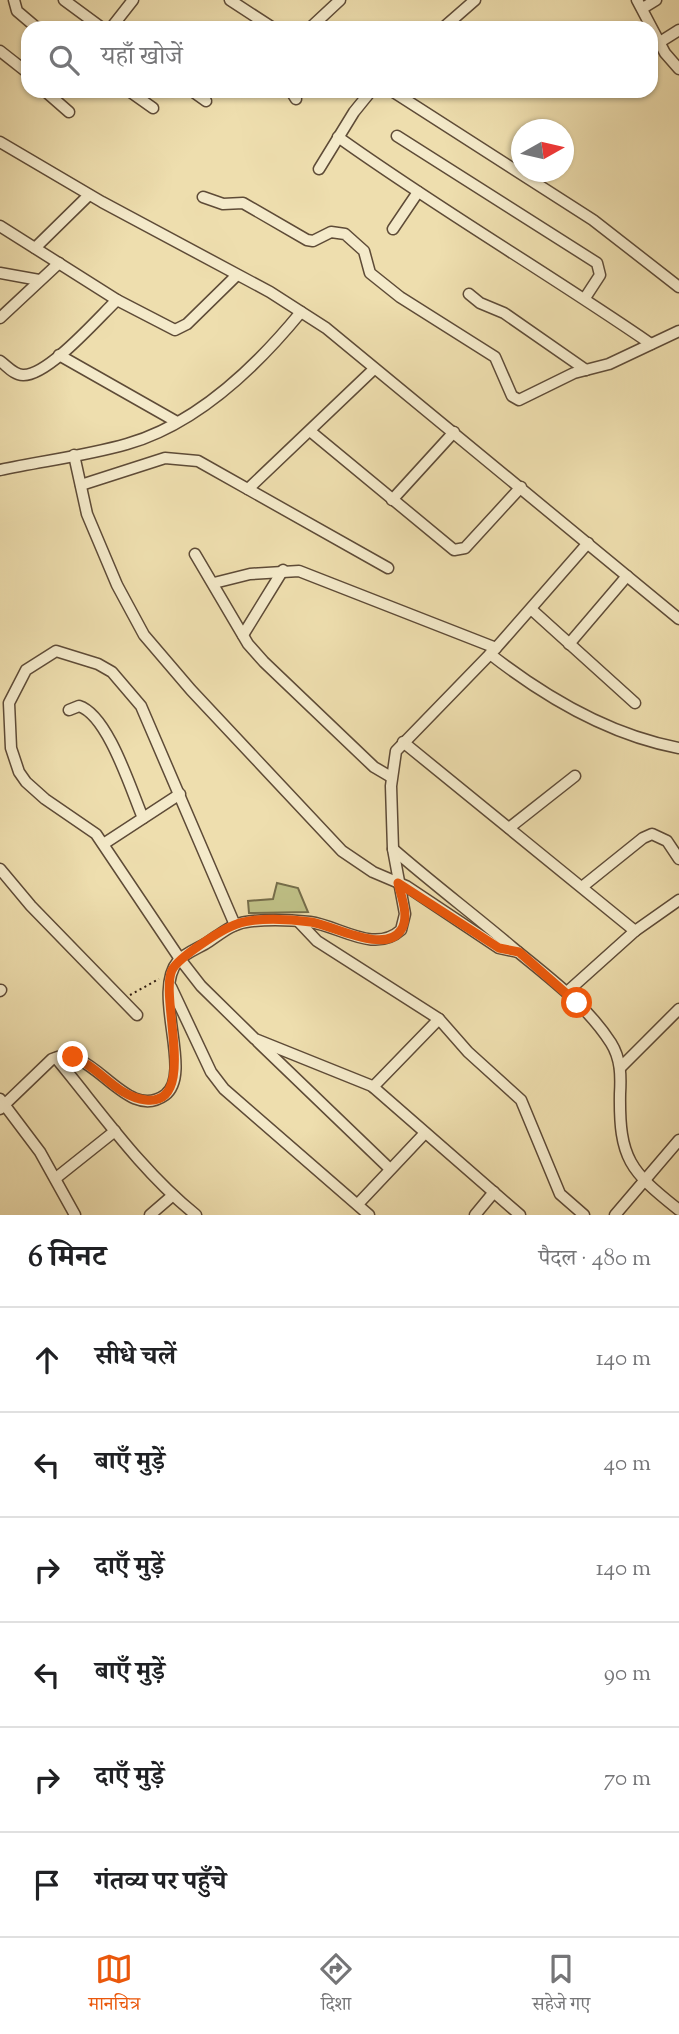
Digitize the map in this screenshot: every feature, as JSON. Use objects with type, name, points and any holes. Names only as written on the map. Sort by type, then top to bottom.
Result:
[{"type":"street","points":[[14,0],[17,11],[29,21]]},
{"type":"street","points":[[64,0],[92,21]]},
{"type":"street","points":[[116,21],[133,0]]},
{"type":"street","points":[[230,0],[262,21]]},
{"type":"street","points":[[321,21],[340,0]]},
{"type":"street","points":[[451,21],[475,0]]},
{"type":"street","points":[[649,21],[640,4],[656,0]]},
{"type":"street","points":[[660,42],[679,30]]},
{"type":"street","points":[[658,38],[679,69]]},
{"type":"street","points":[[0,51],[21,68]]},
{"type":"street","points":[[54,98],[69,112]]},
{"type":"street","points":[[139,98],[153,108]]},
{"type":"street","points":[[202,98],[206,101]]},
{"type":"street","points":[[319,169],[366,98]]},
{"type":"street","points":[[403,98],[593,220],[679,287]]},
{"type":"street","points":[[397,136],[597,263],[600,275],[585,298]]},
{"type":"street","points":[[338,137],[651,344]]},
{"type":"street","points":[[0,142],[89,195],[301,312],[521,486],[679,619]]},
{"type":"street","points":[[393,229],[418,192]]},
{"type":"street","points":[[35,248],[89,195]]},
{"type":"street","points":[[203,197],[223,204],[243,203],[307,240],[331,232],[345,234],[364,251],[370,273],[400,297],[495,358],[516,399],[524,399],[586,370],[609,364],[679,331]]},
{"type":"street","points":[[0,226],[117,300],[175,330],[187,324],[236,275]]},
{"type":"street","points":[[0,318],[59,263]]},
{"type":"street","points":[[0,273],[39,280]]},
{"type":"street","points":[[469,294],[480,303],[504,313],[586,370]]},
{"type":"street","points":[[0,361],[15,373],[26,375],[40,370],[117,300]]},
{"type":"street","points":[[0,470],[127,444],[177,422],[222,391],[301,312]]},
{"type":"street","points":[[59,355],[177,422]]},
{"type":"street","points":[[248,489],[374,369]]},
{"type":"street","points":[[310,430],[456,551],[465,548],[521,486]]},
{"type":"street","points":[[392,500],[454,432]]},
{"type":"street","points":[[74,456],[102,554],[133,614],[157,652],[331,841],[373,872],[398,883],[499,948],[519,952]]},
{"type":"street","points":[[81,485],[175,457],[198,461],[388,568]]},
{"type":"street","points":[[75,1215],[56,1178],[1,1104],[56,1058],[65,1056],[84,1062],[121,1091],[135,1097],[148,1101],[165,1095],[171,1088],[175,1070],[170,980],[180,959],[234,925],[249,921],[319,924],[369,940],[390,937],[401,930],[404,923],[393,849],[391,777],[396,751],[493,651],[588,543]]},
{"type":"street","points":[[195,554],[243,635],[286,684],[374,767],[391,777]]},
{"type":"street","points":[[214,583],[283,570],[299,571],[493,651],[550,697],[598,722],[630,736],[679,748]]},
{"type":"street","points":[[243,635],[283,570]]},
{"type":"street","points":[[569,644],[627,576]]},
{"type":"street","points":[[531,609],[635,703]]},
{"type":"street","points":[[234,925],[141,706],[118,677],[98,664],[56,651],[37,660],[19,679],[9,703],[9,736],[19,772],[45,799],[85,826],[104,843],[180,959],[201,986],[390,1169]]},
{"type":"street","points":[[69,710],[79,706],[86,708],[100,722],[143,818]]},
{"type":"street","points":[[403,742],[635,931]]},
{"type":"street","points":[[509,828],[575,776]]},
{"type":"street","points":[[104,843],[180,794]]},
{"type":"street","points":[[582,887],[643,838],[652,834],[667,841],[679,859]]},
{"type":"street","points":[[393,849],[567,992],[608,1040],[620,1068],[622,1142],[643,1181],[679,1210]]},
{"type":"street","points":[[0,869],[31,906],[137,1015]]},
{"type":"street","points":[[567,992],[635,931],[679,900]]},
{"type":"street","points":[[299,922],[317,941],[439,1019],[468,1052],[521,1100],[560,1194],[584,1215]]},
{"type":"street","points":[[170,980],[211,1072],[224,1089],[369,1215]]},
{"type":"street","points":[[620,1068],[679,1009]]},
{"type":"street","points":[[373,1087],[439,1019]]},
{"type":"street","points":[[255,1039],[373,1087],[520,1215]]},
{"type":"street","points":[[56,1058],[172,1196],[195,1215]]},
{"type":"street","points":[[56,1178],[115,1131]]},
{"type":"street","points":[[358,1203],[425,1133]]},
{"type":"street","points":[[615,1215],[679,1140]]},
{"type":"street","points":[[475,1215],[494,1192]]},
{"type":"street","points":[[150,1215],[172,1196]]},
{"type":"path","points":[[123,999],[164,976],[170,980]]},
{"type":"green space","points":[[277,883],[298,888],[308,912],[249,913],[248,901],[273,899]]},
{"type":"route","points":[[73,1057],[88,1065],[121,1091],[135,1097],[148,1101],[165,1095],[171,1088],[175,1070],[170,1017],[170,976],[180,959],[234,925],[249,921],[310,922],[369,940],[396,935],[404,923],[405,914],[398,883],[499,948],[519,952],[577,1003]]}]
